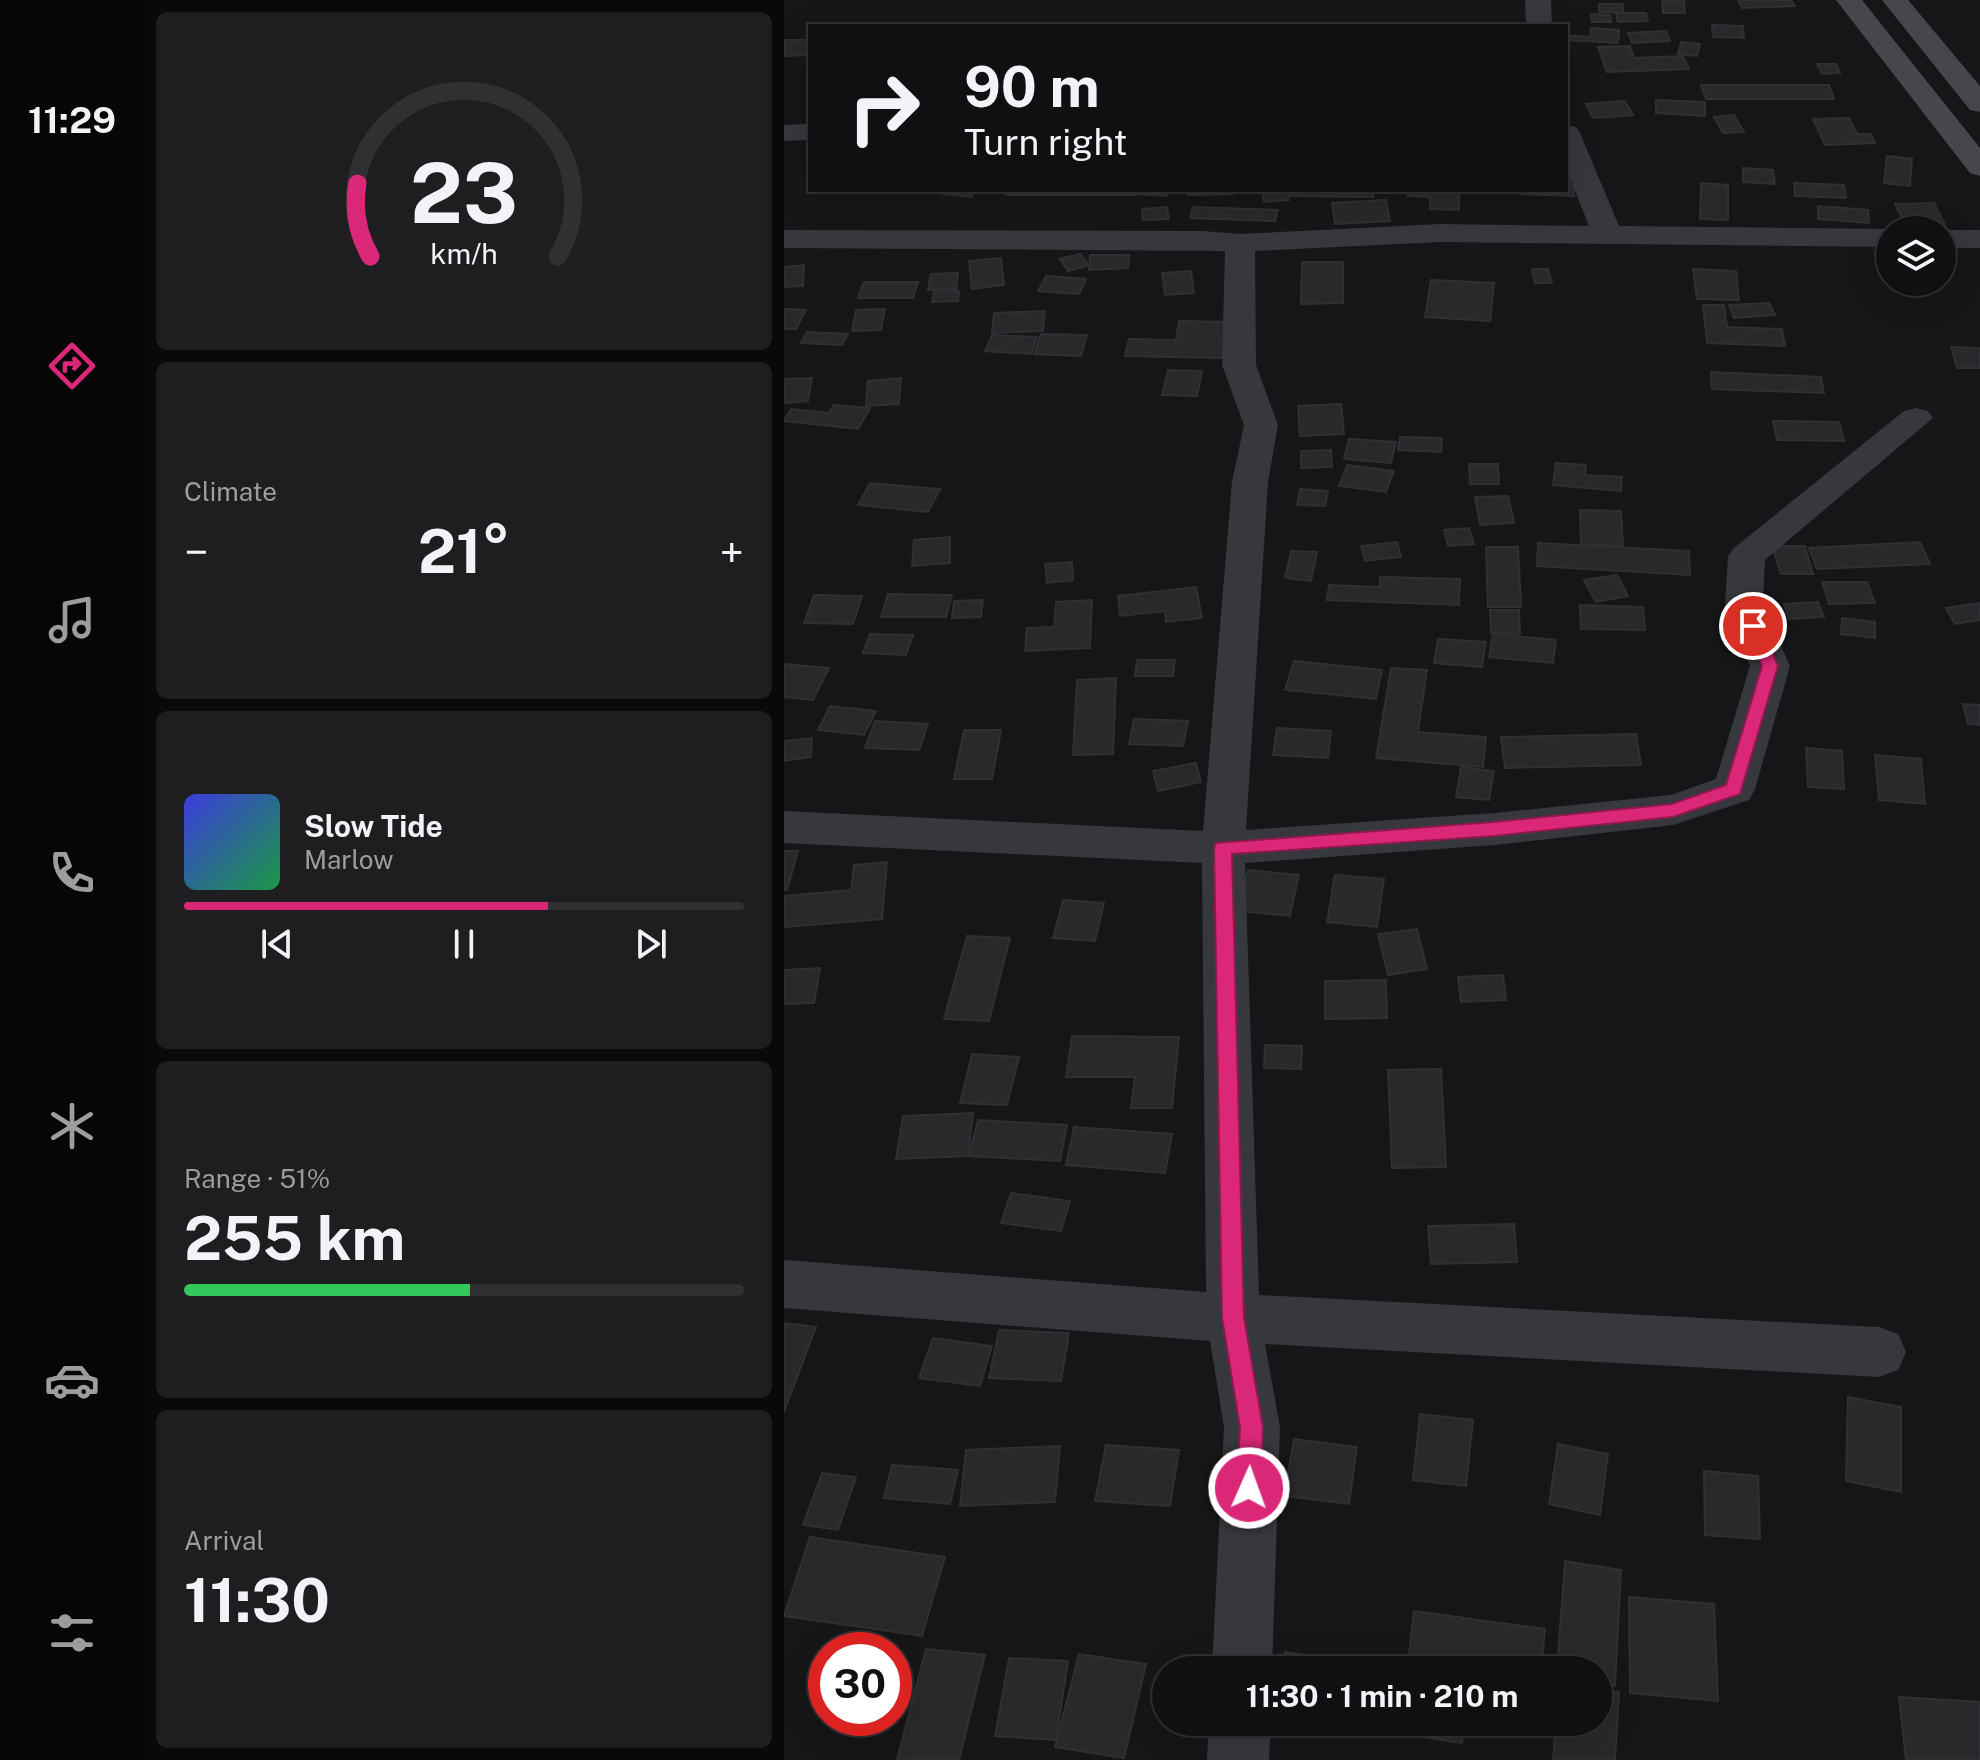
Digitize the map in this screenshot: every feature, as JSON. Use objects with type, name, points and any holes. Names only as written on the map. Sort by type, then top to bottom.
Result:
[{"type":"main road","points":[[1849,0],[1980,167]]},
{"type":"main road","points":[[1895,0],[1980,104]]},
{"type":"street","points":[[1538,0],[1539,24]]},
{"type":"street","points":[[784,133],[808,132]]},
{"type":"street","points":[[1568,138],[1608,235]]},
{"type":"street","points":[[784,239],[1202,240],[1240,243],[1440,233],[1876,238]]},
{"type":"street","points":[[1956,239],[1980,239]]},
{"type":"street","points":[[1240,243],[1239,365],[1261,425],[1250,482],[1223,848],[1233,1318],[1252,1427],[1243,1656]]},
{"type":"street","points":[[784,827],[1223,848],[1494,829],[1673,810],[1734,789],[1770,666],[1744,605],[1747,556],[1916,418]]},
{"type":"street","points":[[784,1284],[1233,1318],[1879,1352]]},
{"type":"street","points":[[1238,1760],[1239,1736]]},
{"type":"building","points":[[1662,0],[1684,0],[1685,13],[1663,13]]},
{"type":"building","points":[[1738,0],[1791,0],[1795,6],[1742,8]]},
{"type":"building","points":[[1599,4],[1623,4],[1623,13],[1599,12]]},
{"type":"building","points":[[1616,13],[1646,13],[1648,21],[1618,22]]},
{"type":"building","points":[[1591,14],[1610,15],[1611,22],[1592,22]]},
{"type":"building","points":[[1712,25],[1743,26],[1744,38],[1713,37]]},
{"type":"building","points":[[1591,28],[1619,30],[1618,43],[1568,40],[1568,35],[1590,37]]},
{"type":"building","points":[[1666,31],[1670,41],[1632,43],[1628,33]]},
{"type":"building","points":[[784,40],[808,40],[808,55],[784,56]]},
{"type":"building","points":[[1681,42],[1700,44],[1697,56],[1678,54]]},
{"type":"building","points":[[1630,46],[1634,58],[1683,56],[1689,69],[1607,72],[1598,47]]},
{"type":"building","points":[[1817,64],[1836,64],[1840,73],[1822,74]]},
{"type":"building","points":[[1701,85],[1829,85],[1834,99],[1706,99]]},
{"type":"building","points":[[1656,100],[1705,102],[1705,116],[1656,113]]},
{"type":"building","points":[[1625,101],[1633,115],[1593,118],[1586,104]]},
{"type":"building","points":[[1734,115],[1744,132],[1723,133],[1714,117]]},
{"type":"building","points":[[1849,118],[1857,134],[1871,134],[1875,143],[1825,145],[1813,119]]},
{"type":"building","points":[[1887,156],[1912,159],[1910,186],[1884,183]]},
{"type":"building","points":[[1743,168],[1773,170],[1775,184],[1743,182]]},
{"type":"building","points":[[1568,169],[1573,169],[1574,196],[1520,194],[1568,192]]},
{"type":"building","points":[[1701,183],[1728,185],[1728,220],[1700,219]]},
{"type":"building","points":[[1794,183],[1844,185],[1846,198],[1795,196]]},
{"type":"building","points":[[944,192],[975,192],[971,197],[943,194]]},
{"type":"building","points":[[1007,192],[1136,192],[1136,195],[1006,195]]},
{"type":"building","points":[[1138,192],[1168,192],[1167,196]]},
{"type":"building","points":[[1189,192],[1233,192],[1233,194],[1188,195]]},
{"type":"building","points":[[1262,192],[1287,192],[1289,200],[1264,202]]},
{"type":"building","points":[[1290,192],[1374,192],[1373,197],[1289,196]]},
{"type":"building","points":[[1408,192],[1459,192],[1459,210],[1430,209],[1430,197],[1408,196]]},
{"type":"building","points":[[1386,200],[1390,221],[1335,224],[1332,203]]},
{"type":"building","points":[[1934,203],[1940,216],[1901,216],[1895,204]]},
{"type":"building","points":[[1818,206],[1868,210],[1869,223],[1818,219]]},
{"type":"building","points":[[1167,207],[1169,219],[1143,220],[1142,209]]},
{"type":"building","points":[[1193,207],[1278,210],[1275,221],[1190,218]]},
{"type":"building","points":[[1080,254],[1089,265],[1068,271],[1060,259]]},
{"type":"building","points":[[1090,255],[1129,255],[1128,268],[1089,270]]},
{"type":"building","points":[[1001,258],[1004,285],[972,289],[969,261]]},
{"type":"building","points":[[1302,262],[1343,262],[1343,303],[1301,304]]},
{"type":"building","points":[[804,265],[803,286],[784,287],[784,267]]},
{"type":"building","points":[[1532,269],[1548,269],[1552,283],[1535,283]]},
{"type":"building","points":[[1693,269],[1736,271],[1739,300],[1697,299]]},
{"type":"building","points":[[1191,271],[1194,293],[1165,295],[1162,273]]},
{"type":"building","points":[[958,273],[956,289],[928,290],[931,274]]},
{"type":"building","points":[[1046,276],[1086,279],[1079,294],[1038,291]]},
{"type":"building","points":[[1431,280],[1494,283],[1490,321],[1425,317]]},
{"type":"building","points":[[864,282],[918,282],[913,298],[858,298]]},
{"type":"building","points":[[959,291],[958,301],[932,302],[934,292]]},
{"type":"building","points":[[1769,303],[1775,315],[1734,318],[1729,305]]},
{"type":"building","points":[[1703,305],[1724,305],[1727,327],[1782,329],[1785,346],[1707,343]]},
{"type":"building","points":[[784,309],[806,310],[796,329],[784,329]]},
{"type":"building","points":[[885,309],[881,330],[852,331],[856,310]]},
{"type":"building","points":[[1045,311],[1043,331],[992,333],[994,313]]},
{"type":"building","points":[[1179,321],[1229,322],[1222,358],[1125,356],[1129,339],[1176,340]]},
{"type":"building","points":[[807,332],[848,334],[842,345],[801,343]]},
{"type":"building","points":[[1041,334],[1087,335],[1081,356],[1034,354]]},
{"type":"building","points":[[992,335],[1037,337],[1031,354],[985,351]]},
{"type":"building","points":[[1951,347],[1980,348],[1980,368],[1957,368]]},
{"type":"building","points":[[1168,370],[1202,371],[1197,396],[1162,395]]},
{"type":"building","points":[[1711,372],[1821,377],[1824,393],[1712,389]]},
{"type":"building","points":[[812,378],[808,401],[784,403],[784,379]]},
{"type":"building","points":[[901,378],[899,404],[866,406],[868,381]]},
{"type":"building","points":[[1341,404],[1344,434],[1300,436],[1298,406]]},
{"type":"building","points":[[834,405],[870,408],[858,429],[784,421],[791,409],[829,413]]},
{"type":"building","points":[[1773,421],[1839,422],[1844,441],[1777,440]]},
{"type":"building","points":[[1400,437],[1442,438],[1441,452],[1398,450]]},
{"type":"building","points":[[1349,439],[1396,442],[1391,463],[1344,459]]},
{"type":"building","points":[[1331,450],[1332,467],[1301,468],[1301,451]]},
{"type":"building","points":[[1556,463],[1586,465],[1585,475],[1622,477],[1621,491],[1553,485]]},
{"type":"building","points":[[1469,464],[1498,464],[1499,484],[1470,484]]},
{"type":"building","points":[[1347,465],[1394,471],[1386,492],[1339,486]]},
{"type":"building","points":[[870,483],[940,489],[928,512],[858,505]]},
{"type":"building","points":[[1300,489],[1328,491],[1325,506],[1297,505]]},
{"type":"building","points":[[1508,496],[1514,523],[1480,525],[1475,497]]},
{"type":"building","points":[[1580,510],[1621,511],[1623,546],[1581,544]]},
{"type":"building","points":[[1469,528],[1474,544],[1448,546],[1444,530]]},
{"type":"building","points":[[950,537],[950,563],[912,566],[914,540]]},
{"type":"building","points":[[1397,542],[1401,557],[1365,561],[1361,546]]},
{"type":"building","points":[[1920,542],[1930,564],[1817,569],[1809,548]]},
{"type":"building","points":[[1538,543],[1689,551],[1690,575],[1537,566]]},
{"type":"building","points":[[1772,546],[1805,546],[1813,574],[1781,574]]},
{"type":"building","points":[[1486,547],[1518,547],[1521,607],[1488,607]]},
{"type":"building","points":[[1291,551],[1317,552],[1311,581],[1285,578]]},
{"type":"building","points":[[1072,562],[1073,580],[1047,583],[1045,564]]},
{"type":"building","points":[[1617,575],[1628,596],[1596,602],[1584,580]]},
{"type":"building","points":[[1380,577],[1460,579],[1459,605],[1327,600],[1329,585],[1380,587]]},
{"type":"building","points":[[1822,582],[1867,582],[1875,603],[1829,604]]},
{"type":"building","points":[[1196,587],[1202,618],[1166,622],[1165,611],[1120,616],[1118,596]]},
{"type":"building","points":[[888,594],[952,595],[946,617],[881,617]]},
{"type":"building","points":[[814,595],[862,596],[853,624],[804,623]]},
{"type":"building","points":[[983,600],[981,617],[952,618],[954,601]]},
{"type":"building","points":[[1092,600],[1090,648],[1025,651],[1027,628],[1054,627],[1056,602]]},
{"type":"building","points":[[1818,602],[1824,617],[1789,619],[1784,604]]},
{"type":"building","points":[[1980,603],[1980,620],[1955,624],[1946,608]]},
{"type":"building","points":[[1580,605],[1643,607],[1645,630],[1581,629]]},
{"type":"building","points":[[1490,610],[1519,610],[1520,634],[1491,633]]},
{"type":"building","points":[[1842,618],[1875,622],[1875,638],[1841,634]]},
{"type":"building","points":[[870,634],[913,635],[906,655],[863,653]]},
{"type":"building","points":[[1493,634],[1556,640],[1553,663],[1489,657]]},
{"type":"building","points":[[1438,639],[1486,642],[1482,667],[1434,663]]},
{"type":"building","points":[[1137,660],[1175,660],[1173,676],[1135,676]]},
{"type":"building","points":[[1294,661],[1382,670],[1376,699],[1285,690]]},
{"type":"building","points":[[784,664],[829,668],[813,700],[784,697]]},
{"type":"building","points":[[1391,668],[1427,670],[1418,732],[1486,737],[1483,767],[1376,758]]},
{"type":"building","points":[[1116,678],[1113,754],[1073,755],[1077,680]]},
{"type":"building","points":[[1963,704],[1980,705],[1980,725],[1968,724]]},
{"type":"building","points":[[830,706],[876,711],[864,735],[818,730]]},
{"type":"building","points":[[1134,719],[1188,721],[1183,746],[1129,744]]},
{"type":"building","points":[[875,721],[928,724],[919,750],[865,748]]},
{"type":"building","points":[[1277,728],[1331,731],[1328,758],[1273,755]]},
{"type":"building","points":[[964,730],[1001,730],[992,779],[954,779]]},
{"type":"building","points":[[1636,734],[1641,765],[1505,768],[1501,737]]},
{"type":"building","points":[[812,738],[811,757],[784,761],[784,741]]},
{"type":"building","points":[[1806,748],[1842,751],[1844,789],[1808,787]]},
{"type":"building","points":[[1875,755],[1921,759],[1925,804],[1879,800]]},
{"type":"building","points":[[1196,763],[1201,782],[1158,791],[1153,771]]},
{"type":"building","points":[[1461,767],[1494,771],[1489,800],[1456,797]]},
{"type":"building","points":[[784,851],[798,851],[787,890],[784,890]]},
{"type":"building","points":[[887,862],[882,919],[784,927],[784,896],[851,890],[854,865]]},
{"type":"building","points":[[1248,870],[1299,875],[1290,916],[1238,911]]},
{"type":"building","points":[[1335,875],[1384,879],[1377,927],[1327,922]]},
{"type":"building","points":[[1063,900],[1104,903],[1095,941],[1053,938]]},
{"type":"building","points":[[1417,929],[1427,969],[1388,975],[1378,934]]},
{"type":"building","points":[[967,936],[1010,938],[989,1021],[944,1019]]},
{"type":"building","points":[[820,968],[814,1003],[784,1004],[784,970]]},
{"type":"building","points":[[1503,975],[1506,1000],[1461,1002],[1458,977]]},
{"type":"building","points":[[1386,980],[1387,1018],[1325,1019],[1325,981]]},
{"type":"building","points":[[1072,1036],[1179,1037],[1172,1108],[1131,1108],[1135,1077],[1066,1077]]},
{"type":"building","points":[[1265,1045],[1302,1046],[1301,1069],[1264,1068]]},
{"type":"building","points":[[972,1054],[1019,1057],[1007,1105],[960,1103]]},
{"type":"building","points":[[1441,1069],[1446,1167],[1392,1168],[1388,1070]]},
{"type":"building","points":[[973,1113],[968,1156],[896,1159],[903,1116]]},
{"type":"building","points":[[978,1120],[1067,1125],[1060,1161],[969,1156]]},
{"type":"building","points":[[1074,1127],[1172,1134],[1165,1173],[1066,1165]]},
{"type":"building","points":[[1011,1193],[1070,1201],[1061,1231],[1001,1223]]},
{"type":"building","points":[[1514,1224],[1517,1262],[1431,1264],[1428,1226]]},
{"type":"building","points":[[784,1323],[816,1327],[784,1412]]},
{"type":"building","points":[[999,1330],[1069,1333],[1061,1381],[989,1378]]},
{"type":"building","points":[[933,1338],[992,1346],[980,1386],[919,1378]]},
{"type":"building","points":[[1848,1397],[1901,1407],[1901,1492],[1846,1481]]},
{"type":"building","points":[[1420,1414],[1473,1420],[1466,1486],[1413,1480]]},
{"type":"building","points":[[1294,1439],[1357,1447],[1349,1504],[1284,1496]]},
{"type":"building","points":[[1558,1444],[1608,1454],[1600,1515],[1549,1504]]},
{"type":"building","points":[[1106,1445],[1179,1450],[1170,1506],[1095,1501]]},
{"type":"building","points":[[1060,1446],[1055,1502],[960,1506],[966,1450]]},
{"type":"building","points":[[892,1465],[958,1470],[950,1504],[884,1498]]},
{"type":"building","points":[[1704,1471],[1758,1476],[1760,1539],[1705,1535]]},
{"type":"building","points":[[822,1473],[856,1477],[838,1530],[803,1525]]},
{"type":"building","points":[[810,1537],[945,1557],[922,1636],[912,1632],[784,1616]]},
{"type":"building","points":[[1565,1561],[1621,1570],[1615,1686],[1612,1685],[1612,1656],[1558,1656]]},
{"type":"building","points":[[1629,1597],[1714,1604],[1718,1701],[1630,1693]]},
{"type":"building","points":[[1414,1611],[1545,1629],[1542,1656],[1409,1656]]},
{"type":"building","points":[[926,1649],[985,1655],[959,1760],[897,1760],[903,1736],[912,1736],[912,1703]]},
{"type":"building","points":[[1285,1652],[1314,1656],[1284,1656]]},
{"type":"building","points":[[1079,1654],[1146,1664],[1124,1758],[1055,1747]]},
{"type":"building","points":[[1009,1658],[1068,1661],[1056,1740],[995,1736]]},
{"type":"building","points":[[1612,1691],[1619,1692],[1615,1760],[1553,1760],[1555,1736],[1612,1736]]},
{"type":"building","points":[[1899,1697],[1980,1702],[1980,1760],[1906,1760]]},
{"type":"building","points":[[1416,1736],[1463,1736],[1462,1743]]},
{"type":"route","points":[[1249,1488],[1252,1427],[1233,1318],[1223,848],[1494,829],[1673,810],[1734,789],[1770,666],[1753,626]]}]
